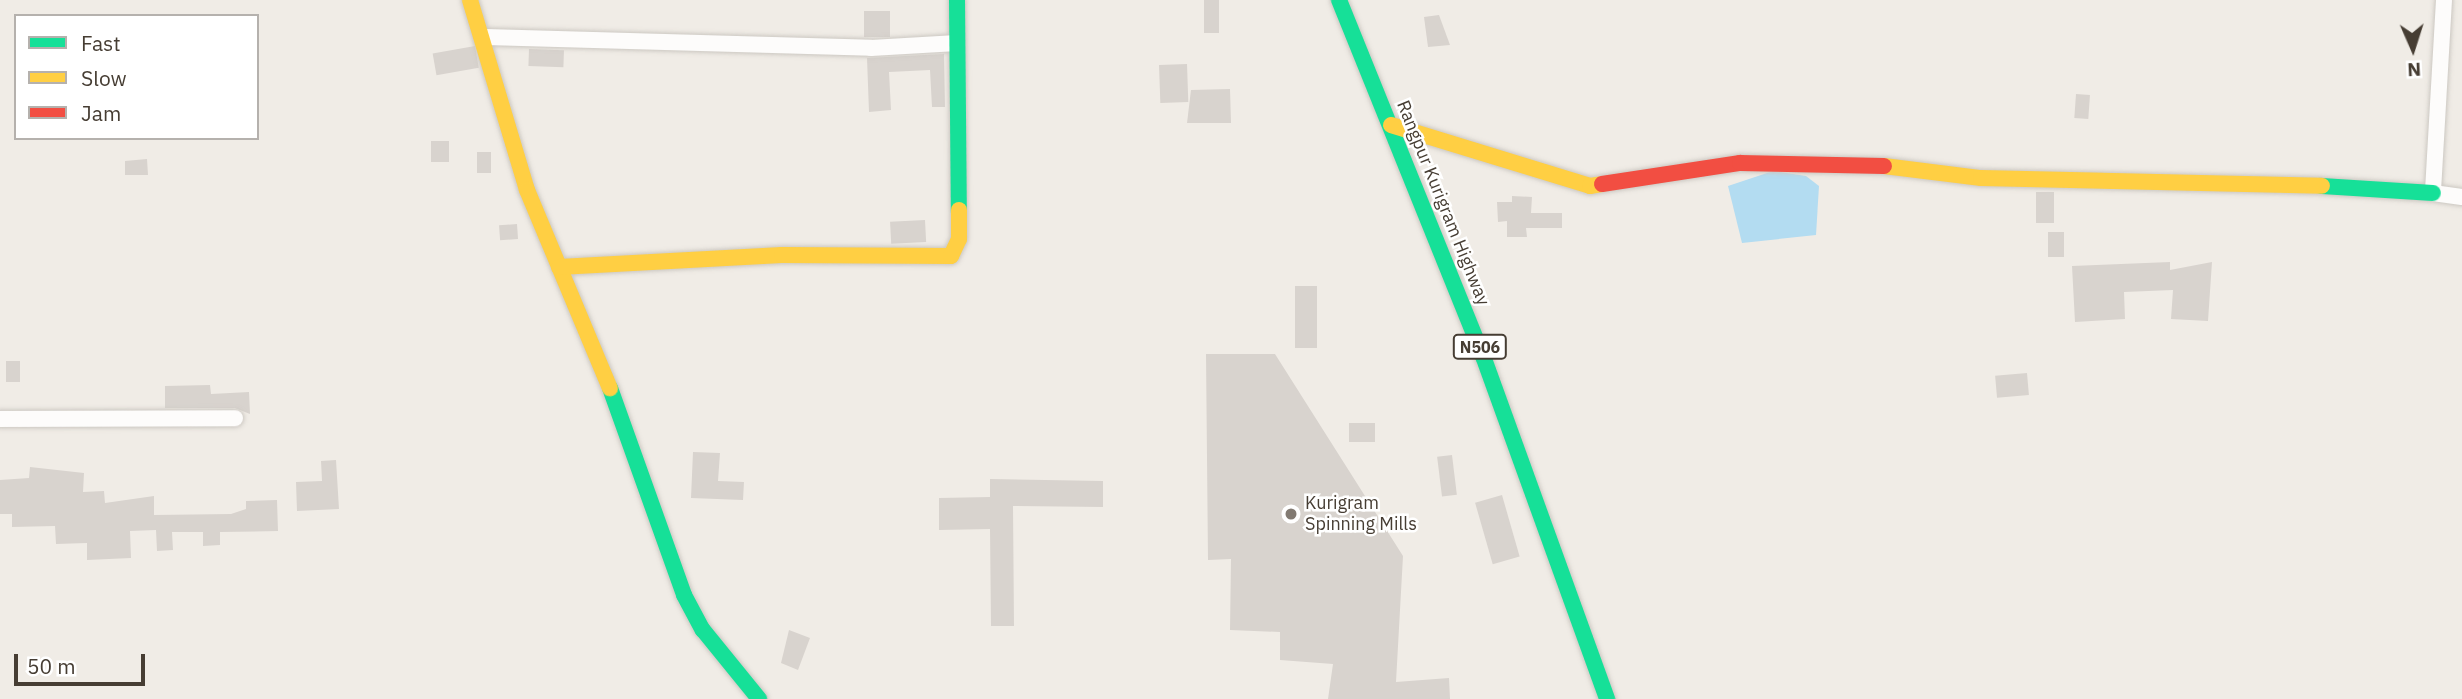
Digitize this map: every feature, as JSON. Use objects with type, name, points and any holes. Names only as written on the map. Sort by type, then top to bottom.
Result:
[{"type":"main road","points":[[470,0],[486,37],[527,190],[622,417],[684,595],[703,630],[759,699]]},
{"type":"main road","points":[[559,267],[782,255],[951,256],[959,239],[957,0]]},
{"type":"main road","name":"Rangpur Kurigram Highway","points":[[1339,0],[1391,125],[1549,528],[1607,699]]},
{"type":"main road","points":[[1391,125],[1590,186],[1740,163],[1868,164],[1981,178],[2284,183],[2433,193]]},
{"type":"street","points":[[2444,0],[2433,193],[2462,197]]},
{"type":"street","points":[[486,37],[871,48],[957,43]]},
{"type":"street","points":[[0,419],[235,418]]},
{"type":"water","points":[[1773,171],[1806,176],[1819,186],[1816,235],[1742,243],[1728,186]]},
{"type":"building","points":[[1204,0],[1219,0],[1219,33],[1204,33]]},
{"type":"building","points":[[864,11],[890,11],[890,37],[864,37]]},
{"type":"building","points":[[1439,15],[1450,45],[1428,47],[1424,17]]},
{"type":"building","points":[[475,46],[479,68],[436,75],[433,53]]},
{"type":"building","points":[[529,49],[564,50],[563,67],[528,66]]},
{"type":"building","points":[[944,54],[945,107],[932,107],[930,70],[889,72],[891,110],[869,112],[867,58]]},
{"type":"building","points":[[1187,64],[1188,102],[1160,103],[1159,65]]},
{"type":"building","points":[[1230,89],[1231,123],[1187,123],[1191,90]]},
{"type":"building","points":[[2076,94],[2090,95],[2088,119],[2074,118]]},
{"type":"building","points":[[431,141],[449,141],[449,162],[431,162]]},
{"type":"building","points":[[477,152],[491,152],[491,173],[477,173]]},
{"type":"building","points":[[147,159],[148,175],[125,175],[125,161]]},
{"type":"building","points":[[2036,192],[2054,192],[2054,223],[2036,223]]},
{"type":"building","points":[[1512,196],[1532,197],[1531,213],[1562,213],[1562,228],[1526,228],[1527,237],[1507,237],[1507,221],[1498,222],[1497,202],[1512,202]]},
{"type":"building","points":[[925,220],[926,242],[891,244],[890,222]]},
{"type":"building","points":[[517,224],[518,239],[500,240],[499,225]]},
{"type":"building","points":[[2048,232],[2064,232],[2064,257],[2048,257]]},
{"type":"building","points":[[2170,262],[2170,270],[2212,262],[2208,321],[2171,319],[2173,290],[2124,292],[2125,319],[2075,322],[2072,266]]},
{"type":"building","points":[[1295,286],[1317,286],[1317,348],[1295,348]]},
{"type":"building","name":"Kurigram Spinning Mills","points":[[1206,354],[1275,354],[1403,556],[1396,682],[1449,678],[1450,699],[1328,699],[1333,664],[1280,660],[1280,632],[1230,630],[1231,559],[1208,560]]},
{"type":"building","points":[[6,361],[20,361],[20,382],[6,382]]},
{"type":"building","points":[[2027,373],[2029,395],[1997,398],[1995,376]]},
{"type":"building","points":[[210,385],[211,394],[249,392],[250,414],[235,408],[165,408],[165,386]]},
{"type":"building","points":[[1349,423],[1375,423],[1375,442],[1349,442]]},
{"type":"building","points":[[693,452],[720,453],[718,481],[744,482],[743,500],[691,498]]},
{"type":"building","points":[[1452,455],[1457,495],[1442,497],[1437,457]]},
{"type":"building","points":[[336,460],[339,509],[297,511],[296,482],[322,481],[321,461]]},
{"type":"building","points":[[30,467],[84,473],[83,492],[104,491],[105,503],[154,496],[154,515],[231,514],[246,509],[246,501],[277,500],[278,531],[220,532],[220,545],[203,546],[203,532],[172,532],[173,550],[157,551],[156,530],[130,531],[131,558],[87,560],[87,543],[56,544],[55,526],[12,527],[12,514],[0,514],[0,480],[29,478]]},
{"type":"building","points":[[990,479],[1103,481],[1103,507],[1013,506],[1014,626],[991,626],[990,529],[939,530],[939,498],[990,497]]},
{"type":"building","points":[[1502,495],[1520,557],[1493,564],[1475,503]]},
{"type":"building","points":[[789,630],[810,638],[798,670],[781,663]]},
{"type":"traffic: fast","points":[[957,0],[959,210]]},
{"type":"traffic: fast","points":[[1339,0],[1483,356],[1607,699]]},
{"type":"traffic: fast","points":[[2322,186],[2433,193]]},
{"type":"traffic: fast","points":[[610,388],[684,595],[703,630],[759,699]]},
{"type":"traffic: slow","points":[[470,0],[527,190],[610,388]]},
{"type":"traffic: slow","points":[[1391,125],[1590,186],[1602,184]]},
{"type":"traffic: slow","points":[[1884,166],[1981,178],[2322,186]]},
{"type":"traffic: slow","points":[[559,267],[782,255],[951,256],[959,239],[959,210]]},
{"type":"traffic: jam","points":[[1602,184],[1740,163],[1884,166]]},
{"type":"place","name":"Kurigram Spinning Mills","points":[[1291,514]]}]
